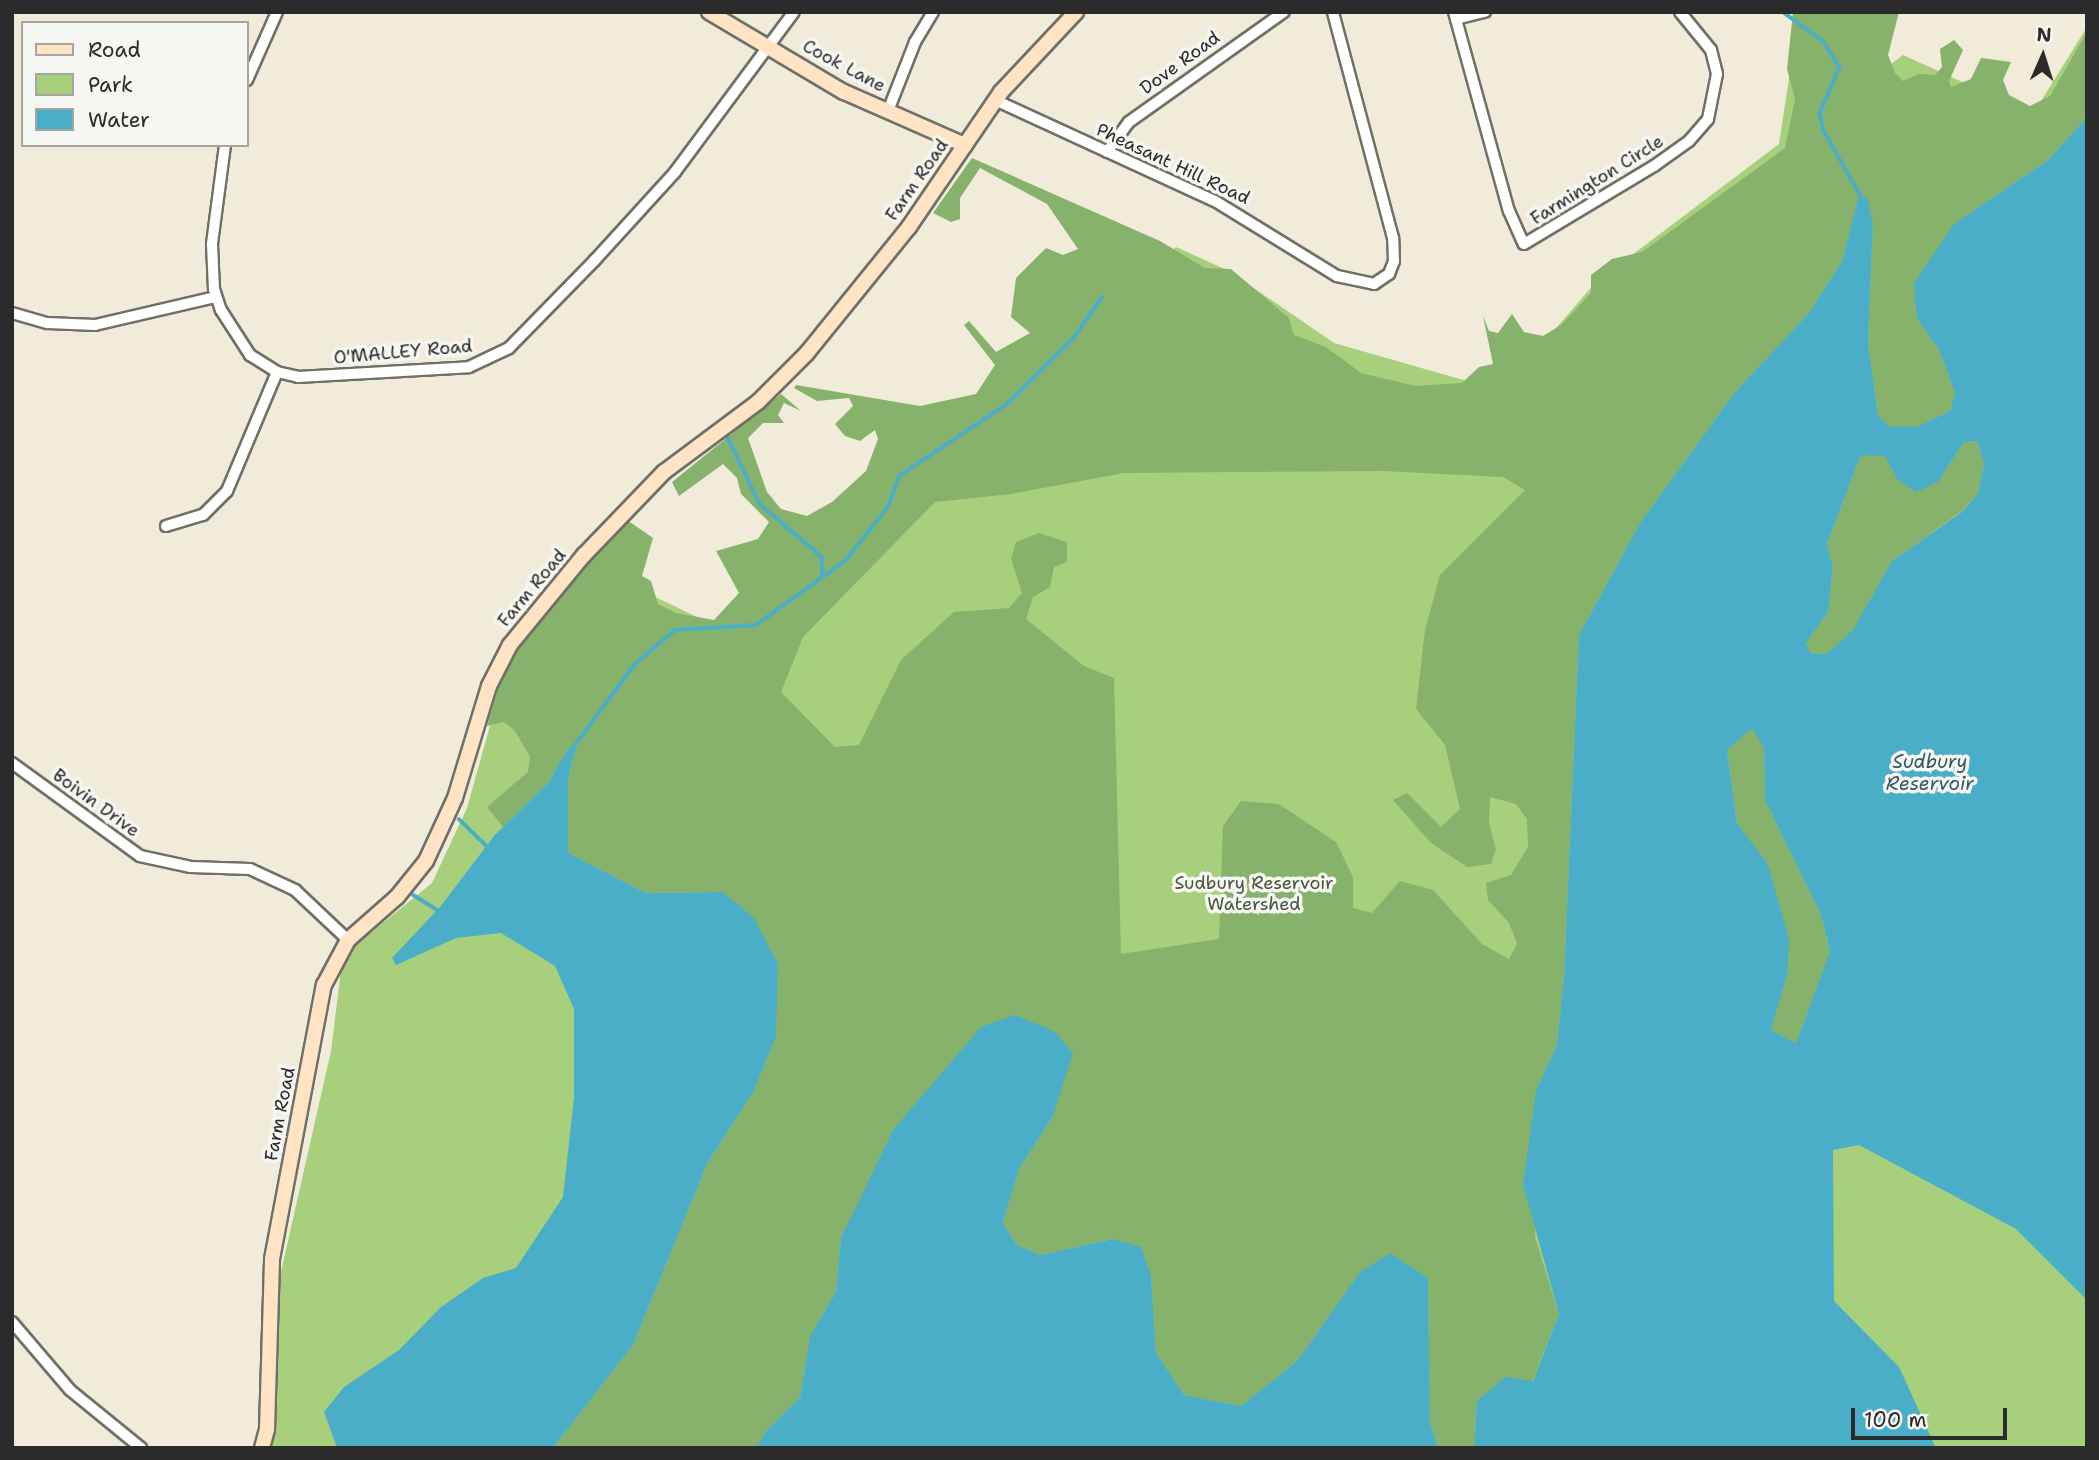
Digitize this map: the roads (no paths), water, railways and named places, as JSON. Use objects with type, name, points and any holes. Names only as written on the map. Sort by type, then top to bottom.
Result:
[{"type":"street","points":[[248,78],[277,12]]},
{"type":"street","name":"Cook Lane","points":[[709,12],[823,81],[965,145]]},
{"type":"street","name":"O'MALLEY Road","points":[[225,147],[212,244],[215,297],[243,347],[277,372],[310,377],[469,367],[502,354],[675,172],[794,12]]},
{"type":"street","points":[[888,111],[915,42],[933,12]]},
{"type":"street","name":"Farm Road","points":[[262,1448],[267,1429],[269,1282],[318,1007],[333,963],[348,940],[397,897],[430,855],[455,798],[489,686],[523,625],[664,472],[758,402],[807,353],[868,282],[995,100],[1076,12]]},
{"type":"street","name":"Dove Road","points":[[1107,152],[1129,122],[1283,12]]},
{"type":"street","name":"Pheasant Hill Road","points":[[995,100],[1250,220],[1337,276],[1374,284],[1389,274],[1394,261],[1393,238],[1333,12]]},
{"type":"street","name":"Farmington Circle","points":[[1485,12],[1455,16],[1509,211],[1524,244],[1654,166],[1689,141],[1708,119],[1717,74],[1711,50],[1680,12]]},
{"type":"street","points":[[12,313],[48,323],[95,325],[215,297]]},
{"type":"street","points":[[166,526],[203,515],[227,491],[277,372]]},
{"type":"street","name":"Boivin Drive","points":[[12,764],[141,856],[191,867],[250,869],[295,890],[348,940]]},
{"type":"street","points":[[12,1322],[70,1390],[141,1448]]},
{"type":"water","name":"Sudbury Reservoir","points":[[2087,117],[2087,1300],[2016,1229],[1859,1145],[1833,1150],[1834,1301],[1899,1367],[1936,1448],[1474,1448],[1477,1401],[1505,1377],[1533,1381],[1559,1314],[1523,1185],[1536,1091],[1557,1044],[1564,977],[1579,635],[1640,523],[1735,392],[1809,313],[1842,261],[1858,199],[1867,197],[1873,224],[1868,342],[1878,416],[1889,426],[1916,427],[1950,411],[1955,393],[1939,350],[1917,318],[1914,283],[1954,224],[2048,160]],"holes":[[[1977,441],[1984,464],[1978,493],[1963,511],[1892,561],[1853,630],[1828,653],[1811,654],[1806,643],[1828,612],[1833,568],[1827,544],[1861,455],[1885,456],[1897,479],[1916,492],[1938,482],[1964,442]],[[1752,728],[1764,747],[1765,800],[1821,915],[1830,952],[1796,1043],[1771,1030],[1787,976],[1789,940],[1768,864],[1737,823],[1727,750]]]},
{"type":"water","points":[[569,747],[576,748],[568,779],[568,853],[646,893],[723,892],[754,918],[778,964],[776,1036],[753,1092],[707,1164],[633,1345],[553,1448],[337,1448],[324,1412],[344,1387],[399,1350],[441,1307],[483,1278],[516,1268],[563,1197],[574,1097],[574,1009],[555,966],[501,933],[456,938],[396,965],[392,958],[440,907],[494,836],[548,783]]},
{"type":"water","points":[[1015,1015],[1054,1031],[1073,1053],[1053,1116],[1019,1169],[1003,1223],[1017,1245],[1040,1255],[1113,1239],[1141,1247],[1151,1276],[1156,1353],[1184,1395],[1241,1406],[1297,1361],[1360,1272],[1390,1253],[1428,1278],[1430,1422],[1438,1448],[756,1448],[766,1431],[800,1397],[810,1336],[836,1292],[841,1238],[893,1130],[981,1027]]},
{"type":"waterway","points":[[1783,12],[1823,41],[1840,67],[1820,114],[1824,131],[1862,198]]},
{"type":"waterway","points":[[573,748],[635,664],[675,630],[756,625],[845,561],[888,507],[899,476],[1007,404],[1073,339],[1102,297]]},
{"type":"waterway","points":[[727,436],[760,504],[822,557],[823,575]]},
{"type":"waterway","points":[[459,819],[490,849]]},
{"type":"waterway","points":[[412,894],[439,911]]},
{"type":"park label","name":"Sudbury Reservoir Watershed","points":[[1254,894]]}]
